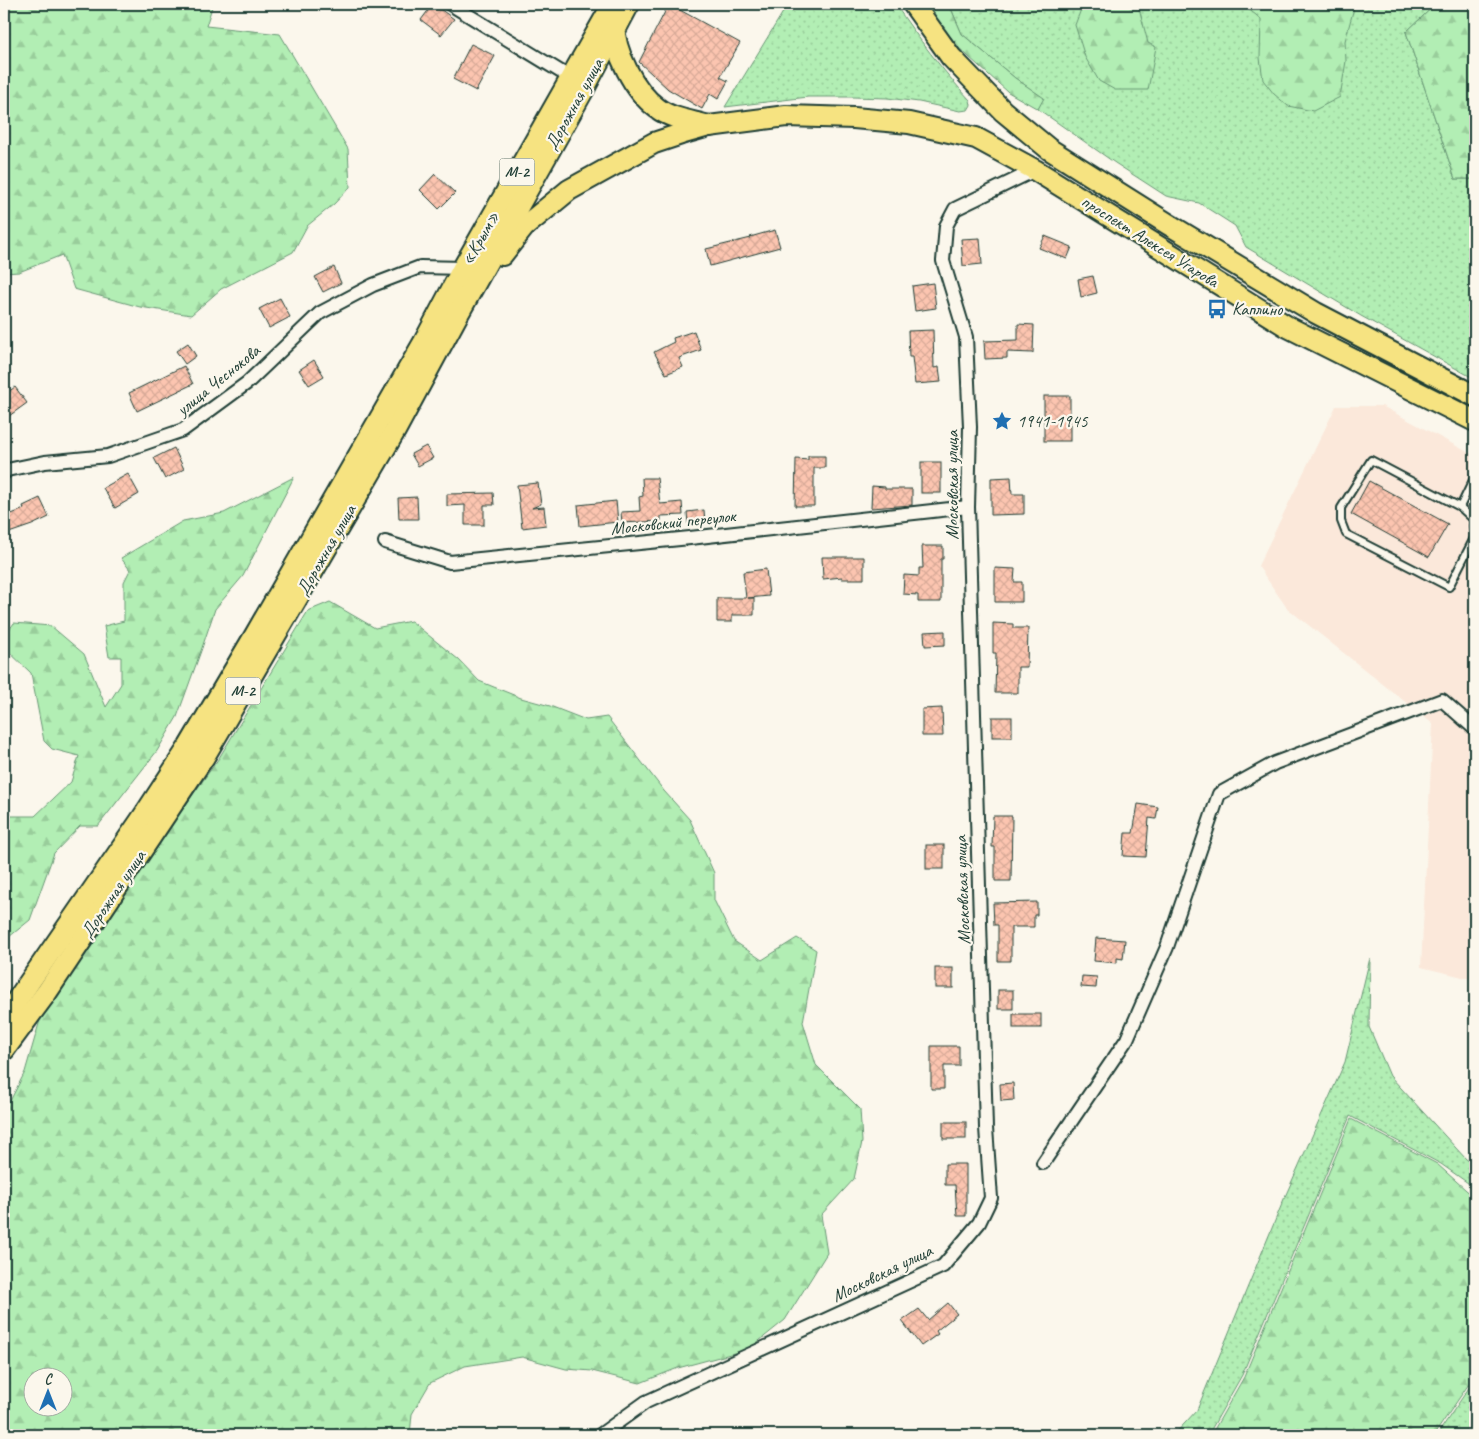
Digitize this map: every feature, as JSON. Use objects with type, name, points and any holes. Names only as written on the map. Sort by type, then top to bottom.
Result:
[{"type":"main road","name":"«Крым»","points":[[424,342],[463,268],[614,4]]},
{"type":"main road","points":[[614,4],[614,29],[620,52],[637,89],[658,109],[674,116],[709,126]]},
{"type":"main road","name":"М-2","points":[[614,29],[629,4]]},
{"type":"main road","name":"проспект Алексея Угарова","points":[[913,4],[958,64],[1003,111],[1049,149],[1168,224],[1316,313],[1475,396]]},
{"type":"main road","name":"Дорожная улица","points":[[4,1050],[47,992],[190,780],[394,431],[585,87],[614,29]]},
{"type":"main road","name":"проспект Алексея Угарова","points":[[709,126],[786,116],[854,118],[909,123],[976,138],[1035,170],[1288,327],[1475,421]]},
{"type":"main road","points":[[457,316],[492,267],[524,227],[569,190],[654,143],[709,126]]},
{"type":"main road","points":[[1035,170],[1049,149]]},
{"type":"main road","name":"Дорожная улица","points":[[4,1019],[141,820],[188,748],[424,342]]},
{"type":"street","points":[[450,4],[571,78]]},
{"type":"street","name":"Московская улица","points":[[600,1435],[646,1402],[943,1266],[979,1223],[992,1198],[986,1118],[968,507],[970,427],[966,337],[943,261],[946,226],[954,209],[1035,170]]},
{"type":"street","name":"улица Чеснокова","points":[[4,473],[7,470],[45,462],[108,456],[183,430],[248,383],[320,313],[372,285],[420,267],[463,268]]},
{"type":"street","name":"Московский переулок","points":[[385,542],[450,562],[968,507]]},
{"type":"street","points":[[1043,1163],[1127,1039],[1167,947],[1219,794],[1275,763],[1442,700],[1475,729]]},
{"type":"lane","points":[[1371,460],[1460,507],[1472,519],[1475,535],[1449,587],[1346,534],[1341,521],[1341,508],[1371,460]]},
{"type":"lane","points":[[1460,507],[1475,478]]},
{"type":"shaded area","points":[[1336,406],[1382,406],[1475,456],[1475,980],[1421,967],[1433,724],[1287,608],[1258,566]]},
{"type":"green space","points":[[4,4],[213,4],[206,26],[280,34],[348,149],[350,187],[334,204],[307,226],[293,252],[221,289],[191,315],[140,307],[74,289],[62,255],[19,272],[4,273]]},
{"type":"green space","points":[[788,4],[895,4],[931,54],[970,100],[971,105],[968,110],[960,111],[919,102],[887,98],[808,97],[725,107]]},
{"type":"green space","points":[[925,4],[949,4],[962,34],[1015,78],[1044,98],[1038,109],[1008,92],[959,48]]},
{"type":"green space","points":[[949,4],[1436,4],[1406,32],[1455,179],[1475,179],[1475,379],[1361,316],[1246,247],[1235,226],[1199,203],[1166,196],[1038,109],[1043,98],[1015,78],[962,34]]},
{"type":"green space","points":[[1083,4],[1138,4],[1148,43],[1156,47],[1148,90],[1115,90],[1099,81],[1085,57],[1075,25]]},
{"type":"green space","points":[[1242,4],[1355,4],[1345,41],[1346,61],[1340,97],[1313,111],[1288,106],[1274,94],[1263,80],[1260,58],[1261,19]]},
{"type":"green space","points":[[1436,4],[1475,4],[1475,179],[1455,179],[1406,32]]},
{"type":"green space","points":[[294,477],[243,576],[215,609],[177,717],[157,751],[98,826],[80,826],[54,853],[30,920],[4,941],[4,816],[35,816],[71,782],[79,756],[52,749],[44,741],[31,673],[4,647],[4,637],[14,623],[51,626],[84,654],[106,707],[121,684],[121,657],[109,657],[104,626],[124,621],[124,582],[130,570],[121,558],[183,521],[224,513]]},
{"type":"green space","points":[[330,602],[375,628],[411,621],[459,660],[479,681],[521,698],[550,706],[586,720],[607,717],[664,791],[690,820],[714,873],[714,900],[734,941],[762,960],[797,938],[816,950],[803,1022],[816,1065],[860,1109],[862,1142],[854,1179],[821,1215],[827,1253],[785,1320],[749,1349],[678,1368],[640,1383],[592,1371],[566,1369],[522,1357],[465,1366],[430,1383],[412,1414],[410,1435],[4,1435],[4,1104],[10,1101],[25,1072],[42,1013],[100,925],[219,758],[308,611]]},
{"type":"green space","points":[[1370,958],[1369,1027],[1390,1076],[1466,1159],[1475,1165],[1475,1188],[1441,1164],[1350,1116],[1242,1375],[1208,1435],[1174,1435],[1197,1410],[1284,1199],[1345,1062]]},
{"type":"green space","points":[[1351,1119],[1437,1164],[1475,1198],[1475,1375],[1434,1435],[1211,1435],[1244,1377]]},
{"type":"green space","points":[[1475,1379],[1475,1432],[1473,1435],[1437,1435]]},
{"type":"building","points":[[433,4],[454,19],[441,35],[421,20]]},
{"type":"building","points":[[669,4],[740,43],[720,77],[728,81],[718,99],[710,94],[702,109],[668,89],[639,62]]},
{"type":"building","points":[[471,44],[495,56],[476,91],[453,79]]},
{"type":"building","points":[[435,174],[455,193],[439,209],[420,190]]},
{"type":"building","points":[[775,230],[780,247],[710,266],[706,249]]},
{"type":"building","points":[[1045,236],[1072,247],[1067,259],[1039,248]]},
{"type":"building","points":[[980,238],[982,264],[963,266],[961,239]]},
{"type":"building","points":[[334,267],[341,283],[323,292],[315,277]]},
{"type":"building","points":[[1093,276],[1097,293],[1081,297],[1078,279]]},
{"type":"building","points":[[933,283],[936,308],[915,311],[912,286]]},
{"type":"building","points":[[280,298],[290,317],[269,328],[259,309]]},
{"type":"building","points":[[1018,324],[1034,325],[1033,353],[1007,352],[1007,358],[985,359],[984,341],[1018,340]]},
{"type":"building","points":[[933,330],[934,368],[939,367],[941,382],[915,384],[912,357],[909,357],[908,331]]},
{"type":"building","points":[[694,331],[701,350],[679,358],[683,367],[666,374],[654,352],[674,342],[673,338]]},
{"type":"building","points":[[188,343],[196,356],[185,364],[176,351]]},
{"type":"building","points":[[314,360],[324,376],[309,385],[299,370]]},
{"type":"building","points":[[184,366],[193,384],[137,411],[129,393]]},
{"type":"building","points":[[15,387],[27,403],[9,416],[4,408],[4,395]]},
{"type":"building","points":[[1044,396],[1070,396],[1070,441],[1044,441]]},
{"type":"building","points":[[426,446],[433,458],[418,466],[411,454]]},
{"type":"building","points":[[174,448],[184,469],[165,479],[154,458]]},
{"type":"building","points":[[808,456],[825,456],[825,468],[814,468],[814,506],[795,506],[796,459],[808,460]]},
{"type":"building","points":[[921,462],[941,462],[941,493],[921,493]]},
{"type":"building","points":[[128,474],[139,494],[115,508],[103,488]]},
{"type":"building","points":[[1011,477],[1012,494],[1024,494],[1024,514],[991,515],[991,478]]},
{"type":"building","points":[[642,478],[657,478],[660,504],[682,502],[683,515],[661,516],[661,521],[622,523],[621,512],[640,511],[639,497],[643,496]]},
{"type":"building","points":[[1369,481],[1448,524],[1429,557],[1351,514]]},
{"type":"building","points":[[538,483],[541,504],[532,508],[544,507],[546,525],[522,528],[517,485]]},
{"type":"building","points":[[872,486],[885,487],[885,489],[912,489],[912,505],[871,508]]},
{"type":"building","points":[[493,493],[494,505],[484,505],[484,525],[465,525],[465,505],[447,506],[447,494]]},
{"type":"building","points":[[417,497],[418,519],[399,519],[398,498]]},
{"type":"building","points":[[40,498],[49,517],[6,534],[4,517],[24,509],[23,506]]},
{"type":"building","points":[[616,501],[618,522],[580,526],[578,505]]},
{"type":"building","points":[[704,510],[705,523],[688,524],[687,512]]},
{"type":"building","points":[[922,546],[943,546],[943,559],[941,559],[941,602],[918,602],[918,595],[903,594],[904,575],[919,576],[919,568],[923,568]]},
{"type":"building","points":[[822,557],[864,557],[864,579],[842,579],[842,577],[823,579]]},
{"type":"building","points":[[995,568],[1015,569],[1014,582],[1022,582],[1022,602],[995,602]]},
{"type":"building","points":[[766,569],[769,596],[748,598],[754,598],[754,615],[732,615],[732,622],[717,622],[717,598],[746,598],[743,572]]},
{"type":"building","points":[[993,623],[1013,624],[1013,628],[1028,628],[1027,667],[1018,667],[1018,693],[995,693],[996,653],[993,653]]},
{"type":"building","points":[[945,631],[945,645],[925,646],[924,632]]},
{"type":"building","points":[[942,708],[943,736],[922,736],[922,709]]},
{"type":"building","points":[[992,717],[1012,717],[1012,737],[992,737]]},
{"type":"building","points":[[1138,804],[1158,807],[1156,819],[1149,818],[1146,857],[1123,856],[1125,833],[1133,833]]},
{"type":"building","points":[[993,816],[1012,816],[1011,881],[995,881],[995,847],[992,847]]},
{"type":"building","points":[[926,845],[944,845],[944,869],[926,869]]},
{"type":"building","points":[[1037,902],[1037,915],[1034,915],[1034,927],[1011,927],[1011,961],[998,961],[998,925],[994,925],[993,903]]},
{"type":"building","points":[[1096,938],[1125,940],[1123,959],[1117,958],[1117,963],[1094,961]]},
{"type":"building","points":[[935,968],[953,968],[953,988],[935,988]]},
{"type":"building","points":[[1082,976],[1097,977],[1096,988],[1081,987]]},
{"type":"building","points":[[998,990],[1013,990],[1013,1009],[998,1009]]},
{"type":"building","points":[[1013,1014],[1041,1014],[1041,1028],[1013,1028]]},
{"type":"building","points":[[931,1046],[959,1046],[959,1066],[944,1066],[944,1089],[931,1089]]},
{"type":"building","points":[[1013,1083],[1014,1100],[1001,1101],[1000,1084]]},
{"type":"building","points":[[943,1122],[966,1122],[966,1139],[943,1139]]},
{"type":"building","points":[[945,1164],[966,1164],[966,1216],[957,1216],[955,1185],[945,1185]]},
{"type":"building","points":[[948,1303],[957,1314],[936,1331],[938,1334],[921,1346],[902,1321],[919,1309],[928,1320]]},
{"type":"place","name":"Каплино","points":[[1217,309]]},
{"type":"place","name":"1941-1945","points":[[1002,421]]}]
